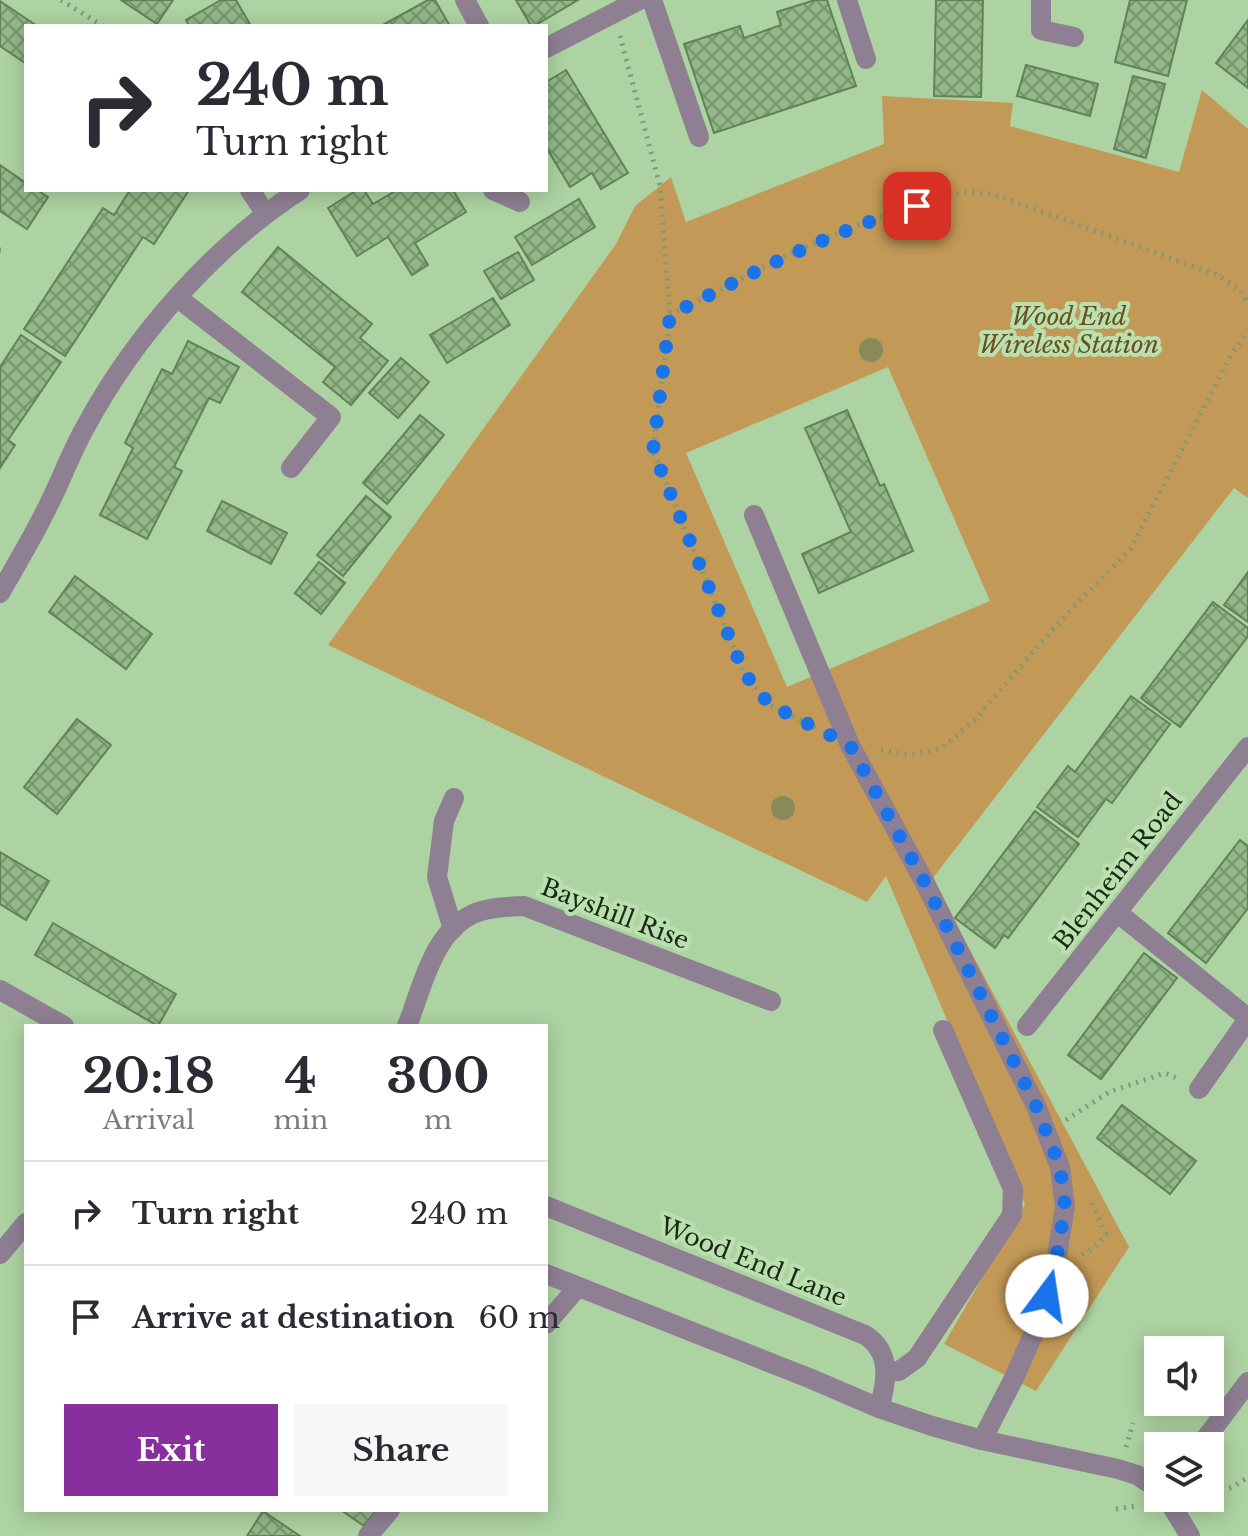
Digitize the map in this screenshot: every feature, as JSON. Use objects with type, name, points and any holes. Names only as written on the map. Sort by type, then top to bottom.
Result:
[{"type":"street","points":[[465,0],[478,24]]},
{"type":"street","points":[[548,47],[639,0]]},
{"type":"street","points":[[652,0],[699,137]]},
{"type":"street","points":[[847,0],[866,59]]},
{"type":"street","points":[[1041,0],[1041,30],[1074,37]]},
{"type":"street","points":[[251,192],[265,213]]},
{"type":"street","points":[[2,584],[47,509],[85,427],[109,387],[178,298],[214,260],[265,213],[297,192]]},
{"type":"street","points":[[498,192],[520,202]]},
{"type":"street","points":[[178,298],[331,417],[291,468]]},
{"type":"street","points":[[754,515],[850,745],[925,883],[1036,1106],[1060,1167],[1065,1207],[1054,1273],[1040,1319],[982,1440]]},
{"type":"street","name":"Blenheim Road","points":[[1027,1026],[1248,747]]},
{"type":"street","points":[[453,929],[437,877],[444,821],[454,798]]},
{"type":"street","name":"Bayshill Rise","points":[[408,1024],[440,943],[472,914],[497,907],[524,906],[771,1001]]},
{"type":"street","points":[[1118,913],[1248,1019],[1199,1089]]},
{"type":"street","points":[[0,990],[60,1024]]},
{"type":"street","points":[[879,1408],[886,1372],[899,1371],[917,1358],[1012,1215],[1013,1189],[943,1030]]},
{"type":"street","name":"Wood End Lane","points":[[548,1207],[865,1335],[879,1348],[886,1372]]},
{"type":"street","points":[[0,1254],[24,1225]]},
{"type":"street","points":[[548,1275],[879,1408],[982,1440],[1118,1469],[1144,1480]]},
{"type":"street","points":[[548,1322],[577,1288]]},
{"type":"street","points":[[1210,1432],[1248,1382]]},
{"type":"street","points":[[368,1536],[388,1512]]},
{"type":"street","points":[[1175,1512],[1190,1536]]},
{"type":"path","points":[[61,0],[100,24]]},
{"type":"path","points":[[613,12],[660,186],[670,315],[653,451],[744,673],[770,705],[850,745],[908,755],[940,749],[974,721],[1050,632],[1131,548],[1230,357],[1248,331]]},
{"type":"path","points":[[670,315],[791,253],[869,220],[964,192],[993,194],[1217,275],[1240,290],[1248,303]]},
{"type":"path","points":[[1063,1121],[1109,1092],[1165,1073],[1199,1089]]},
{"type":"path","points":[[1127,1443],[1133,1423]]},
{"type":"path","points":[[1224,1490],[1248,1477]]},
{"type":"path","points":[[1116,1509],[1141,1505]]},
{"type":"green space","name":"Wood End Wireless Station","points":[[1202,90],[1248,129],[1248,498],[1234,488],[932,879],[1129,1247],[1036,1391],[944,1344],[1025,1204],[886,876],[867,902],[328,645],[616,244],[635,206],[671,177],[686,222],[884,144],[882,96],[1013,103],[1010,126],[1179,172]],"holes":[[[888,367],[990,601],[787,687],[686,453]]]},
{"type":"building","points":[[121,0],[173,0],[157,24]]},
{"type":"building","points":[[221,0],[236,0],[250,24],[188,24],[186,20]]},
{"type":"building","points":[[428,0],[435,0],[449,24],[385,24]]},
{"type":"building","points":[[516,0],[578,0],[537,24],[530,24]]},
{"type":"building","points":[[815,0],[827,0],[856,86],[714,133],[684,44],[740,26],[744,38],[781,25],[777,12]]},
{"type":"building","points":[[936,0],[983,0],[981,97],[934,96]]},
{"type":"building","points":[[1130,0],[1187,0],[1168,76],[1115,62]]},
{"type":"building","points":[[0,1],[34,24],[24,24],[24,62],[0,46]]},
{"type":"building","points":[[1248,20],[1248,88],[1216,63]]},
{"type":"building","points":[[1026,65],[1098,84],[1090,116],[1017,96]]},
{"type":"building","points":[[566,70],[628,173],[601,189],[592,173],[570,187],[548,150],[548,81]]},
{"type":"building","points":[[1133,76],[1165,84],[1146,158],[1114,149]]},
{"type":"building","points":[[0,165],[24,182],[24,192],[40,192],[48,197],[27,229],[0,211]]},
{"type":"building","points":[[129,192],[188,192],[154,244],[143,237],[65,356],[24,329],[103,208],[114,215]]},
{"type":"building","points":[[354,192],[365,192],[373,204],[394,192],[454,192],[466,212],[415,243],[428,265],[412,275],[388,237],[357,256],[328,208]]},
{"type":"building","points":[[579,199],[595,227],[532,265],[515,237]]},
{"type":"building","points":[[278,247],[372,324],[360,338],[388,361],[351,405],[323,382],[335,367],[242,292]]},
{"type":"building","points":[[518,252],[534,280],[501,299],[484,271]]},
{"type":"building","points":[[493,298],[510,325],[447,363],[430,335]]},
{"type":"building","points":[[21,335],[61,362],[8,440],[15,445],[0,468],[0,367]]},
{"type":"building","points":[[188,341],[239,367],[220,403],[209,398],[174,467],[182,471],[147,539],[100,515],[133,448],[125,443],[162,369],[172,374]]},
{"type":"building","points":[[401,358],[429,382],[398,418],[369,393]]},
{"type":"building","points":[[847,410],[913,551],[819,593],[802,554],[851,532],[805,428]]},
{"type":"building","points":[[420,415],[444,435],[387,504],[363,483]]},
{"type":"building","points":[[366,496],[391,517],[343,576],[317,555]]},
{"type":"building","points":[[222,501],[287,533],[271,564],[207,531]]},
{"type":"building","points":[[319,562],[345,583],[321,614],[295,593]]},
{"type":"building","points":[[1248,572],[1248,622],[1224,605]]},
{"type":"building","points":[[75,576],[152,634],[126,669],[49,612]]},
{"type":"building","points":[[1213,602],[1248,628],[1248,636],[1180,727],[1141,698]]},
{"type":"building","points":[[1131,696],[1170,724],[1112,803],[1106,799],[1078,837],[1037,807],[1068,766],[1075,772]]},
{"type":"building","points":[[77,719],[111,745],[57,814],[24,787]]},
{"type":"building","points":[[1035,811],[1079,844],[1008,938],[1004,935],[995,948],[955,918]]},
{"type":"building","points":[[1240,840],[1248,846],[1248,908],[1206,963],[1168,933]]},
{"type":"building","points":[[0,852],[49,881],[26,920],[0,904]]},
{"type":"building","points":[[53,923],[176,994],[159,1024],[155,1024],[35,955]]},
{"type":"building","points":[[1144,953],[1177,978],[1101,1079],[1068,1055]]},
{"type":"building","points":[[1122,1105],[1196,1161],[1170,1194],[1097,1138]]},
{"type":"building","points":[[264,1512],[300,1536],[247,1536]]},
{"type":"building","points":[[344,1512],[374,1512],[364,1526]]},
{"type":"route","points":[[917,206],[869,220],[791,253],[670,315],[653,451],[744,673],[770,705],[850,745],[925,883],[1036,1106],[1060,1167],[1065,1207],[1047,1296]]}]
